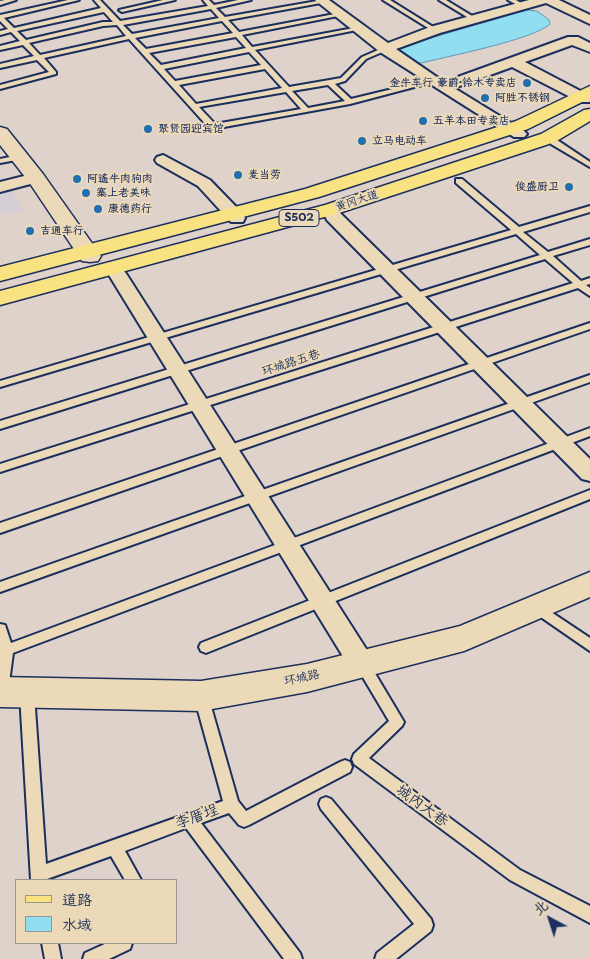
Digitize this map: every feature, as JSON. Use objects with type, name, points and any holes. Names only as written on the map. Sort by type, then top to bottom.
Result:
[{"type":"main road","name":"黄冈大道","points":[[0,274],[312,192],[522,125],[588,101]]},
{"type":"main road","name":"黄冈大道","points":[[0,298],[332,209],[548,138],[588,101]]},
{"type":"main road","points":[[5,147],[36,178],[90,256]]},
{"type":"main road","name":"环城路","points":[[9,692],[201,696],[307,678],[464,638],[590,584]]},
{"type":"street","points":[[321,0],[385,49],[470,106],[519,134]]},
{"type":"street","points":[[385,49],[435,30],[543,0]]},
{"type":"street","points":[[549,0],[590,20]]},
{"type":"street","points":[[438,84],[514,62],[590,32]]},
{"type":"street","points":[[573,40],[590,48]]},
{"type":"street","points":[[514,62],[588,101]]},
{"type":"street","points":[[163,160],[204,183],[237,218]]},
{"type":"street","points":[[0,187],[36,178]]},
{"type":"street","points":[[333,216],[590,474]]},
{"type":"street","points":[[118,275],[362,663]]},
{"type":"lane","points":[[0,3],[13,0]]},
{"type":"lane","points":[[0,17],[76,0]]},
{"type":"lane","points":[[97,0],[213,127],[438,84]]},
{"type":"lane","points":[[122,10],[172,0]]},
{"type":"lane","points":[[206,0],[305,109]]},
{"type":"lane","points":[[0,48],[103,24],[120,23],[248,0]]},
{"type":"lane","points":[[0,66],[129,37],[226,20],[321,0]]},
{"type":"lane","points":[[386,0],[435,30]]},
{"type":"lane","points":[[442,0],[474,19]]},
{"type":"lane","points":[[511,0],[523,6]]},
{"type":"lane","points":[[0,34],[107,9]]},
{"type":"lane","points":[[143,52],[340,15]]},
{"type":"lane","points":[[0,17],[54,73],[0,87]]},
{"type":"lane","points":[[158,68],[357,28]]},
{"type":"lane","points":[[194,106],[343,80],[364,58],[385,49]]},
{"type":"lane","points":[[173,84],[267,66]]},
{"type":"lane","points":[[329,82],[350,102]]},
{"type":"lane","points":[[554,142],[590,165]]},
{"type":"lane","points":[[459,181],[590,293]]},
{"type":"lane","points":[[0,384],[590,209]]},
{"type":"lane","points":[[0,425],[590,242]]},
{"type":"lane","name":"环城路五巷","points":[[0,468],[590,281]]},
{"type":"lane","points":[[0,528],[590,326]]},
{"type":"lane","points":[[0,587],[590,378]]},
{"type":"lane","points":[[7,650],[590,432]]},
{"type":"lane","points":[[206,647],[590,494]]},
{"type":"lane","points":[[536,607],[590,645]]},
{"type":"lane","points":[[0,630],[7,650],[9,692],[38,877]]},
{"type":"lane","name":"城内大巷","points":[[362,663],[397,722],[359,759],[515,874],[590,915]]},
{"type":"lane","points":[[201,696],[232,805]]},
{"type":"lane","name":"李厝埕","points":[[38,877],[114,847],[232,805],[244,820],[345,767]]},
{"type":"lane","points":[[326,804],[424,925],[383,959]]},
{"type":"lane","points":[[190,820],[294,959]]},
{"type":"lane","points":[[114,847],[132,879]]},
{"type":"lane","points":[[50,944],[53,959]]},
{"type":"lane","points":[[91,959],[122,944]]},
{"type":"shaded area","points":[[0,172],[23,210],[0,215]]},
{"type":"water","points":[[527,10],[537,11],[549,20],[550,24],[541,30],[508,42],[417,64],[395,52],[396,49],[407,45]]},
{"type":"place","name":"金牛车行 豪爵·铃木专卖店","points":[[527,83]]},
{"type":"place","name":"阿胜不锈钢","points":[[485,98]]},
{"type":"place","name":"五羊本田专卖店","points":[[423,121]]},
{"type":"place","name":"聚贤园迎宾馆","points":[[148,129]]},
{"type":"place","name":"立马电动车","points":[[362,141]]},
{"type":"place","name":"麦当劳","points":[[238,175]]},
{"type":"place","name":"阿遥牛肉狗肉","points":[[77,179]]},
{"type":"place","name":"俊盛厨卫","points":[[569,187]]},
{"type":"place","name":"寨上老美味","points":[[86,193]]},
{"type":"place","name":"康德药行","points":[[98,209]]},
{"type":"place","name":"吉通车行","points":[[30,231]]}]
